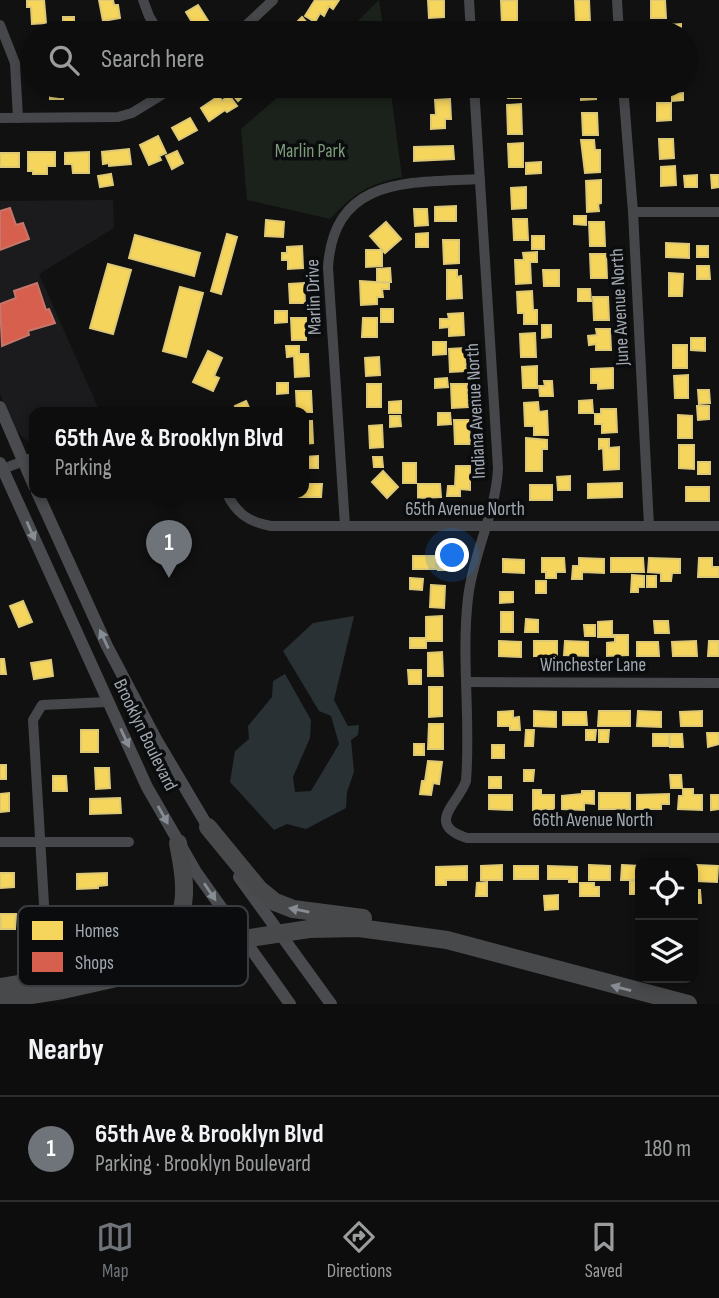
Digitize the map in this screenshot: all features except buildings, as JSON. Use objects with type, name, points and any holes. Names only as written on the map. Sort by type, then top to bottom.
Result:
[{"type":"highway","points":[[208,827],[259,889],[284,906],[425,929],[462,938],[508,956]]},
{"type":"highway","points":[[178,843],[183,868],[182,906]]},
{"type":"highway","points":[[248,939],[279,933],[343,928],[381,929],[447,940],[688,1004]]},
{"type":"highway","points":[[0,987],[18,984]]},
{"type":"highway","points":[[0,1000],[84,986]]},
{"type":"main road","points":[[0,407],[29,459]]},
{"type":"main road","name":"Brooklyn Boulevard","points":[[1,467],[147,787],[214,906]]},
{"type":"main road","name":"Brooklyn Boulevard","points":[[40,498],[107,646],[156,739],[237,874],[331,1004]]},
{"type":"main road","name":"Brooklyn Boulevard","points":[[248,957],[290,1004]]},
{"type":"street","points":[[143,0],[152,21]]},
{"type":"street","points":[[250,21],[273,0]]},
{"type":"street","points":[[469,0],[470,21]]},
{"type":"street","points":[[617,0],[618,21]]},
{"type":"street","points":[[0,26],[15,62],[18,118]]},
{"type":"street","points":[[0,118],[118,117],[157,98]]},
{"type":"street","name":"Indiana Avenue North","points":[[467,838],[450,829],[446,821],[447,811],[463,792],[466,781],[468,598],[479,545],[488,527],[497,488],[498,468],[475,98]]},
{"type":"street","name":"June Avenue North","points":[[624,98],[633,212],[649,526]]},
{"type":"street","name":"Marlin Drive","points":[[345,526],[328,267],[334,232],[355,204],[386,186],[480,179]]},
{"type":"street","points":[[633,212],[719,212]]},
{"type":"street","points":[[1,467],[29,459]]},
{"type":"street","name":"65th Avenue North","points":[[229,498],[244,518],[271,526],[719,526]]},
{"type":"street","name":"Winchester Lane","points":[[467,682],[719,682]]},
{"type":"street","points":[[44,906],[33,720],[42,705],[107,702]]},
{"type":"street","name":"66th Avenue North","points":[[467,838],[719,838]]},
{"type":"street","points":[[0,842],[129,842]]},
{"type":"shaded area","points":[[113,200],[114,228],[39,274],[98,407],[29,407],[29,442],[15,429],[0,394],[0,201]]},
{"type":"shaded area","points":[[354,616],[334,700],[348,726],[359,725],[358,735],[351,740],[354,772],[347,792],[346,808],[306,829],[287,824],[274,830],[230,782],[235,751],[249,739],[248,726],[272,697],[273,681],[285,674],[311,720],[310,738],[293,777],[295,792],[311,791],[339,744],[331,716],[319,711],[283,651],[313,623]]},
{"type":"green space","points":[[379,0],[382,21],[358,21]]},
{"type":"green space","name":"Marlin Park","points":[[277,98],[392,98],[402,177],[362,191],[330,219],[247,200],[241,129]]},
{"type":"place","name":"65th Ave & Brooklyn Blvd","points":[[169,578]]}]
